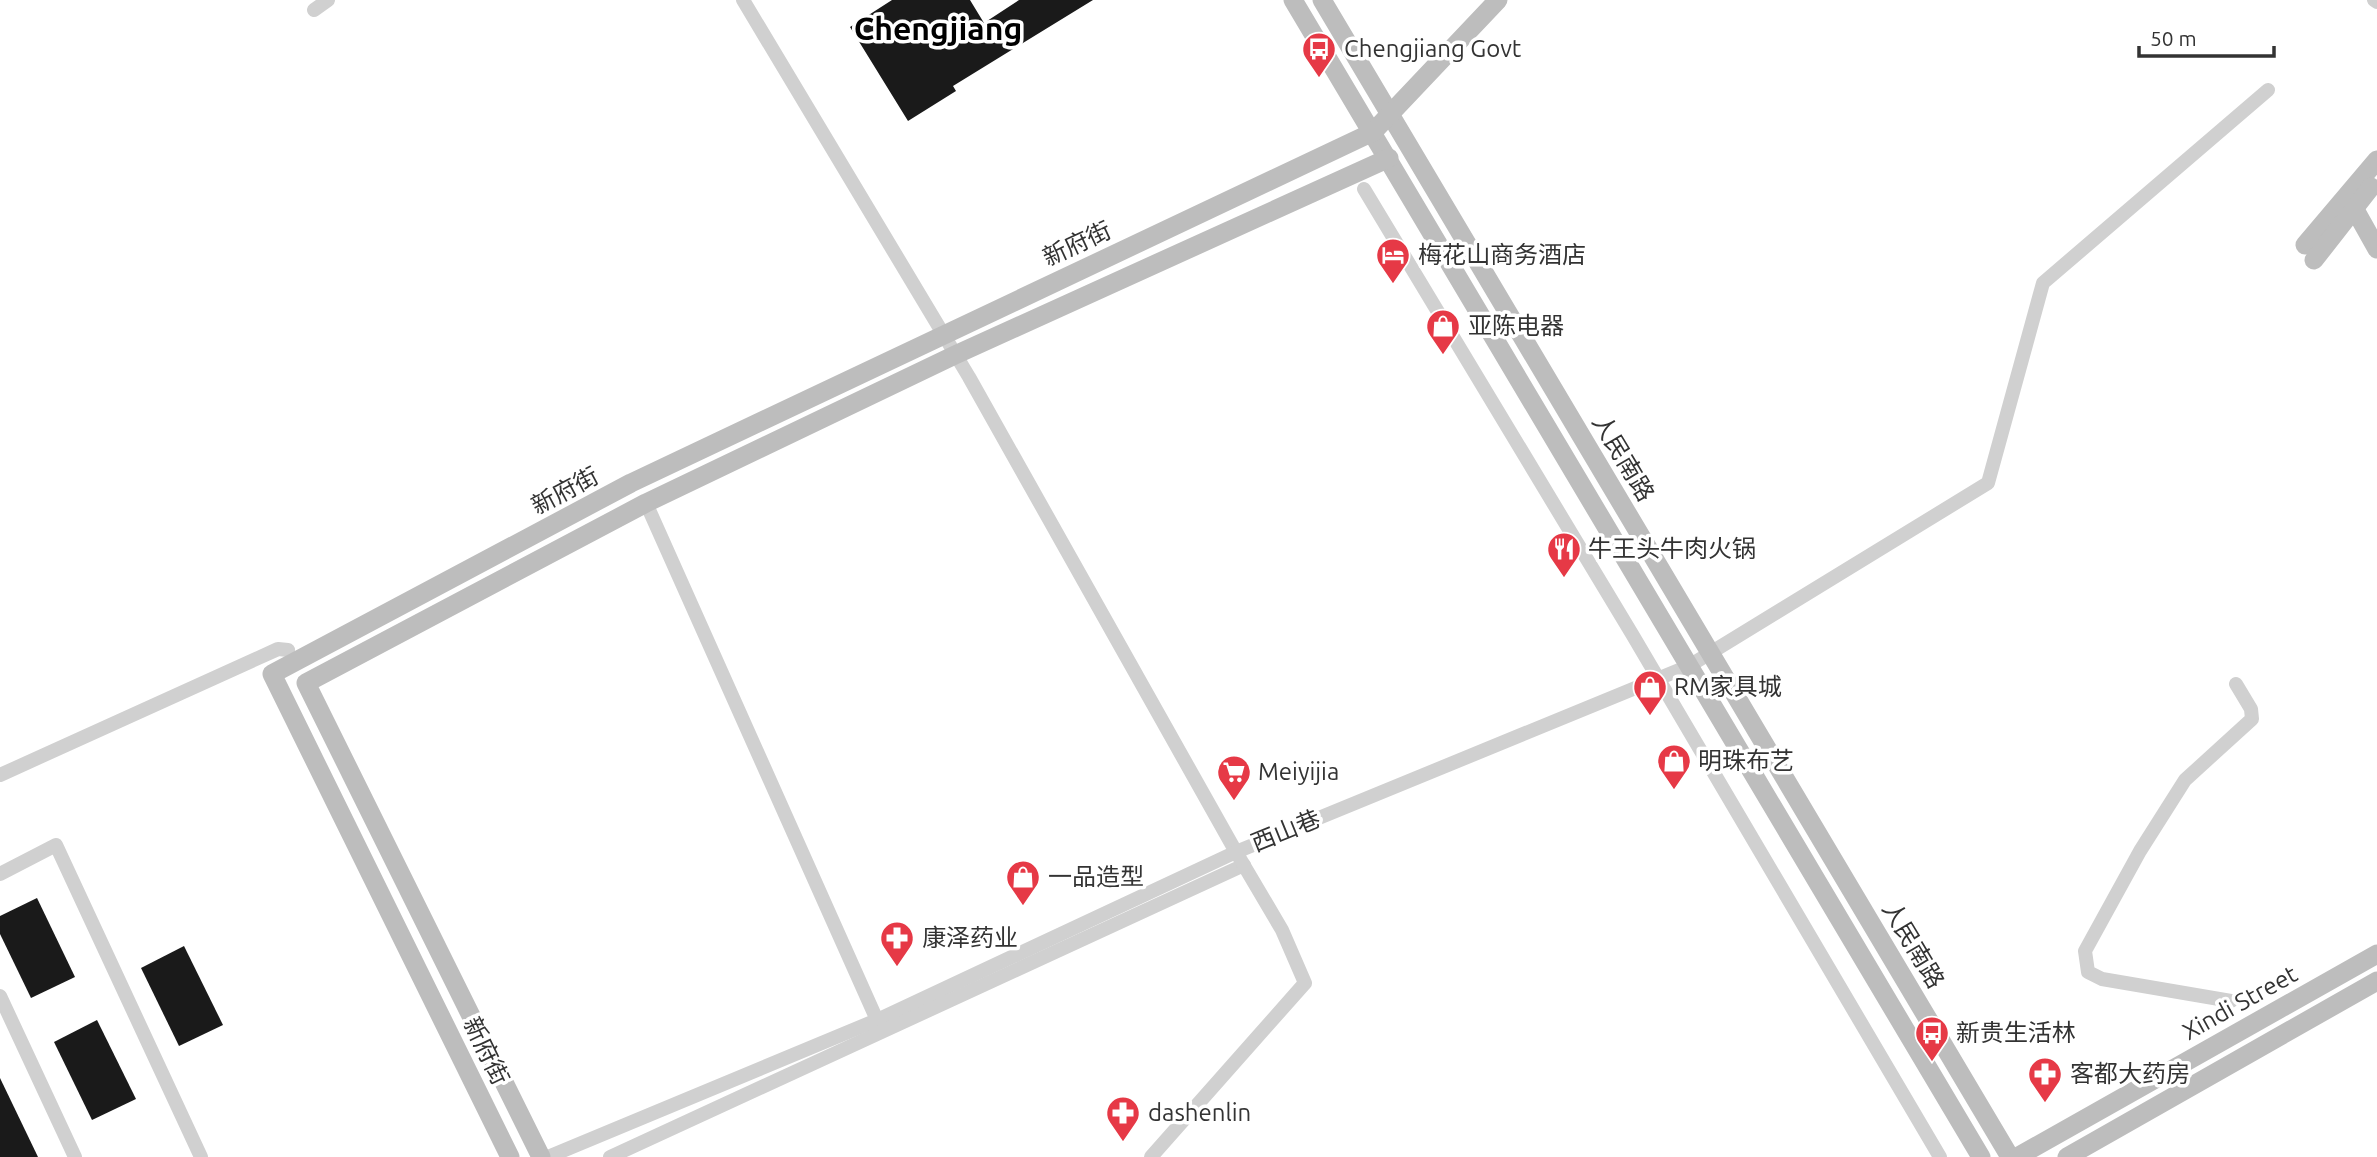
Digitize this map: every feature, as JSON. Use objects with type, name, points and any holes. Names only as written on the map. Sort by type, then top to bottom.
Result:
[{"type":"street","points":[[314,10],[328,0]]},
{"type":"street","points":[[548,1157],[877,1020],[1236,852],[955,355],[743,0]]},
{"type":"street","name":"人民南路","points":[[1293,0],[1981,1157]]},
{"type":"street","name":"人民南路","points":[[1322,0],[2010,1157]]},
{"type":"street","points":[[1373,132],[1498,0]]},
{"type":"street","name":"西山巷","points":[[1151,1157],[1305,983],[1282,930],[1236,852],[1689,666],[1988,483],[2043,283],[2268,90]]},
{"type":"street","name":"新府街","points":[[510,1157],[272,674],[631,483],[1373,132]]},
{"type":"street","name":"新府街","points":[[541,1157],[306,683],[646,503],[955,355],[1389,158]]},
{"type":"street","points":[[2374,191],[2309,253],[2377,160]]},
{"type":"street","points":[[1364,189],[1632,634],[1940,1157]]},
{"type":"street","points":[[2354,208],[2377,249]]},
{"type":"street","points":[[646,503],[877,1020]]},
{"type":"street","points":[[0,775],[278,649],[288,650]]},
{"type":"street","points":[[2231,1001],[2102,979],[2088,972],[2085,951],[2140,851],[2185,780],[2252,719],[2251,709],[2236,684]]},
{"type":"street","points":[[0,874],[57,845],[201,1157]]},
{"type":"street","points":[[610,1157],[1244,865]]},
{"type":"street","name":"Xindi Street","points":[[2017,1157],[2377,954]]},
{"type":"street","name":"Xindi Street","points":[[2067,1157],[2377,981]]},
{"type":"street","points":[[0,996],[75,1157]]},
{"type":"street","points":[[1162,1146],[1173,1157]]},
{"type":"building","points":[[892,0],[970,0],[984,23],[1019,0],[1093,0],[953,86],[956,91],[908,121],[850,27]]},
{"type":"building","points":[[37,898],[75,977],[31,998],[0,934],[0,916]]},
{"type":"building","points":[[184,946],[223,1025],[179,1046],[141,968]]},
{"type":"building","points":[[97,1020],[136,1099],[92,1120],[54,1042]]},
{"type":"building","points":[[0,1078],[38,1157],[0,1157]]},
{"type":"place","name":"Chengjiang Govt","points":[[1319,79]]},
{"type":"place","name":"梅花山商务酒店","points":[[1393,285]]},
{"type":"place","name":"亚陈电器","points":[[1443,356]]},
{"type":"place","name":"牛王头牛肉火锅","points":[[1564,579]]},
{"type":"place","name":"RM家具城","points":[[1650,717]]},
{"type":"place","name":"明珠布艺","points":[[1674,791]]},
{"type":"place","name":"Meiyijia","points":[[1234,802]]},
{"type":"place","name":"一品造型","points":[[1023,907]]},
{"type":"place","name":"康泽药业","points":[[897,968]]},
{"type":"place","name":"新贵生活林","points":[[1932,1063]]},
{"type":"place","name":"客都大药房","points":[[2045,1104]]},
{"type":"place","name":"dashenlin","points":[[1123,1143]]},
{"type":"district","name":"Chengjiang","points":[[938,29]]}]
